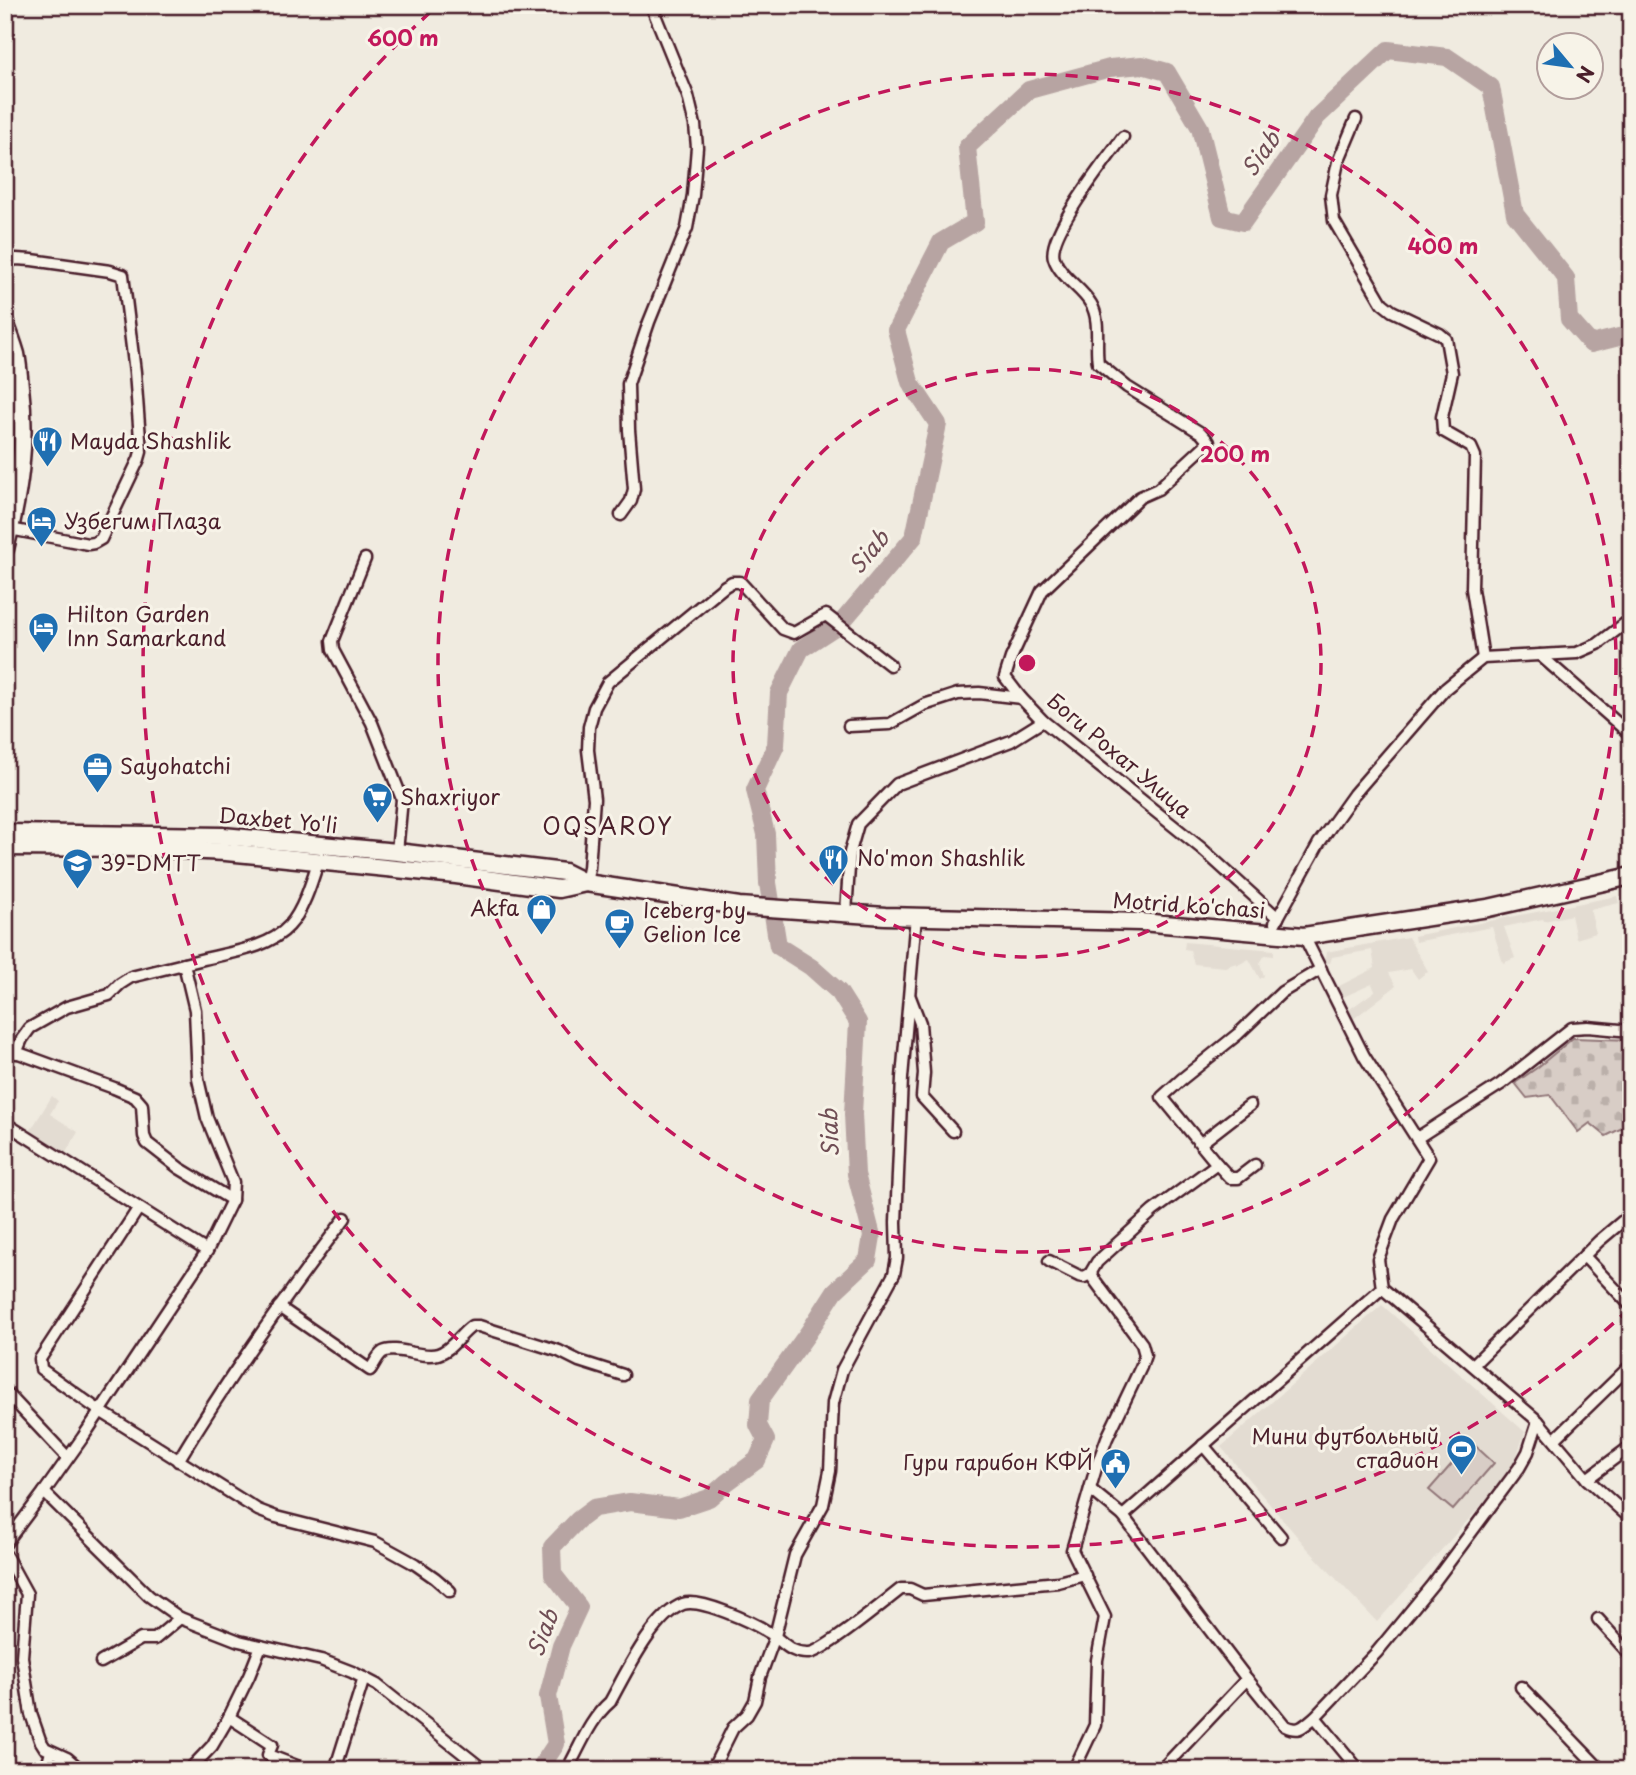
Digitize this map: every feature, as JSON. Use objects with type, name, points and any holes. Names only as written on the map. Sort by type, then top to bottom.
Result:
[{"type":"main road","points":[[5,323],[16,356],[23,408],[22,460],[5,549]]},
{"type":"main road","name":"Daxbet Yo'li","points":[[5,833],[223,836],[397,852],[564,872],[586,883],[740,906]]},
{"type":"main road","name":"Daxbet Yo'li","points":[[5,847],[226,852],[456,875],[559,889],[586,883]]},
{"type":"main road","name":"Motrid ko'chasi","points":[[740,906],[916,916],[1141,922],[1304,936],[1488,908],[1631,876]]},
{"type":"street","points":[[621,515],[631,501],[634,489],[628,384],[649,322],[687,228],[697,147],[688,96],[651,5]]},
{"type":"street","points":[[1356,119],[1338,162],[1331,195],[1334,221],[1382,303],[1392,311],[1440,334],[1446,340],[1452,373],[1442,417],[1443,431],[1471,447],[1475,456],[1472,589],[1483,659]]},
{"type":"street","name":"Боги Рохат Улица","points":[[1123,137],[1075,202],[1055,242],[1052,255],[1058,266],[1091,303],[1095,312],[1098,363],[1127,387],[1201,433],[1209,442],[1158,489],[1140,497],[1042,591],[1005,677],[1043,721],[1201,848],[1278,918]]},
{"type":"street","points":[[5,263],[32,260],[122,275],[135,372],[141,452],[101,539],[88,544],[10,529]]},
{"type":"street","points":[[365,559],[332,641],[333,650],[372,723],[402,799],[397,852]]},
{"type":"street","points":[[586,883],[594,799],[588,750],[589,727],[594,708],[608,681],[725,586],[740,582],[783,629],[794,633],[826,615],[890,665]]},
{"type":"street","points":[[1270,933],[1319,843],[1354,793],[1445,689],[1483,659],[1577,653],[1598,644],[1631,619]]},
{"type":"street","points":[[1540,655],[1631,735]]},
{"type":"street","points":[[849,726],[890,724],[924,705],[958,694],[979,693],[1021,698]]},
{"type":"street","points":[[846,913],[850,852],[858,824],[897,784],[1011,741],[1043,721]]},
{"type":"street","points":[[16,1053],[30,1028],[67,1007],[109,995],[131,978],[264,943],[278,935],[290,925],[298,912],[317,862]]},
{"type":"street","points":[[712,1770],[733,1728],[747,1716],[755,1701],[760,1677],[775,1636],[795,1555],[823,1505],[830,1471],[833,1403],[842,1370],[894,1274],[897,1258],[901,1091],[916,916]]},
{"type":"street","points":[[1304,936],[1364,1056],[1429,1158],[1394,1219],[1378,1259],[1382,1288],[1538,1421],[1587,1479],[1631,1519]]},
{"type":"street","points":[[5,1544],[100,1411],[207,1251],[232,1200],[233,1182],[207,1118],[198,1079],[195,1010],[184,964]]},
{"type":"street","points":[[1255,1165],[1238,1178],[1230,1178],[1162,1097],[1238,1034],[1282,992],[1321,969]]},
{"type":"street","points":[[909,993],[920,1023],[924,1073],[922,1097],[953,1131]]},
{"type":"street","points":[[1417,1138],[1491,1091],[1572,1028],[1631,1031]]},
{"type":"street","points":[[5,1048],[135,1097],[142,1105],[147,1143],[179,1168],[232,1200]]},
{"type":"street","points":[[1200,1143],[1250,1105]]},
{"type":"street","points":[[5,1123],[207,1251]]},
{"type":"street","points":[[1049,1261],[1079,1276],[1090,1274],[1097,1262],[1153,1212],[1217,1164]]},
{"type":"street","points":[[138,1209],[40,1359],[39,1363],[44,1372],[100,1411],[258,1510],[376,1542],[415,1564],[450,1591]]},
{"type":"street","points":[[1473,1365],[1584,1256],[1631,1214]]},
{"type":"street","points":[[178,1461],[279,1307],[345,1218]]},
{"type":"street","points":[[1584,1256],[1631,1306]]},
{"type":"street","points":[[1072,1770],[1095,1725],[1097,1660],[1105,1617],[1072,1550],[1107,1438],[1145,1355],[1142,1344],[1090,1274]]},
{"type":"street","points":[[1123,1516],[1382,1288]]},
{"type":"street","points":[[279,1307],[370,1370],[382,1353],[397,1351],[436,1355],[444,1352],[472,1326],[479,1326],[559,1351],[579,1362],[623,1375]]},
{"type":"street","points":[[1555,1439],[1631,1365]]},
{"type":"street","points":[[5,1391],[67,1457]]},
{"type":"street","points":[[1090,1489],[1123,1516],[1247,1679],[1285,1726],[1293,1730],[1299,1729],[1315,1717],[1377,1652],[1432,1585],[1519,1468],[1528,1452],[1538,1421]]},
{"type":"street","points":[[1203,1445],[1281,1537]]},
{"type":"street","points":[[1587,1479],[1631,1446]]},
{"type":"street","points":[[44,1492],[149,1596],[180,1618],[239,1641],[321,1660],[352,1672],[377,1685],[484,1770]]},
{"type":"street","points":[[5,1554],[27,1594],[22,1657],[31,1714],[40,1740],[44,1748],[67,1758],[81,1770]]},
{"type":"street","points":[[567,1770],[595,1719],[610,1702],[650,1634],[668,1614],[684,1603],[708,1606],[749,1622],[775,1636],[793,1650],[810,1653],[829,1644],[901,1589],[910,1589],[923,1595],[1058,1582],[1085,1575]]},
{"type":"street","points":[[101,1662],[141,1639],[155,1639],[180,1618]]},
{"type":"street","points":[[1598,1619],[1631,1657]]},
{"type":"street","points":[[192,1767],[212,1746],[229,1717],[261,1646]]},
{"type":"street","points":[[335,1770],[364,1678]]},
{"type":"street","points":[[1161,1770],[1247,1679]]},
{"type":"street","points":[[1521,1687],[1601,1770]]},
{"type":"street","points":[[229,1717],[272,1745],[268,1755],[307,1770]]},
{"type":"street","points":[[1315,1717],[1359,1770]]},
{"type":"street","points":[[46,1770],[51,1752]]},
{"type":"street","points":[[1623,1770],[1631,1764]]},
{"type":"shaded area","points":[[1617,896],[1619,903],[1590,910],[1596,933],[1576,939],[1571,915],[1504,927],[1515,958],[1503,963],[1492,927],[1415,942],[1414,936]]},
{"type":"shaded area","points":[[1408,937],[1428,971],[1418,979],[1411,969],[1389,973],[1396,986],[1352,1020],[1347,1011],[1375,991],[1372,984],[1339,999],[1335,988],[1375,968],[1372,950],[1332,957],[1330,963],[1324,963],[1326,952]]},
{"type":"shaded area","points":[[1185,942],[1274,950],[1274,956],[1265,955],[1260,963],[1264,976],[1260,979],[1249,959],[1238,965],[1236,963],[1225,967],[1194,964],[1190,950],[1184,949]]},
{"type":"shaded area","points":[[52,1096],[58,1101],[50,1114],[78,1132],[65,1154],[29,1133]]},
{"type":"shaded area","points":[[1382,1305],[1525,1432],[1511,1472],[1377,1622],[1307,1548],[1221,1447]]},
{"type":"green space","points":[[1573,1038],[1631,1040],[1631,1131],[1622,1128],[1606,1136],[1590,1123],[1578,1132],[1550,1095],[1527,1098],[1515,1083]]},
{"type":"green space","name":"Мини футбольный стадион","points":[[1471,1442],[1494,1463],[1453,1510],[1429,1490]]},
{"type":"waterway","name":"Siab","points":[[539,1770],[556,1744],[548,1696],[561,1646],[579,1607],[553,1574],[552,1547],[594,1508],[630,1502],[679,1508],[709,1498],[757,1460],[766,1440],[758,1425],[760,1400],[835,1291],[868,1260],[872,1236],[856,1174],[853,1114],[858,1022],[839,992],[811,967],[778,946],[768,883],[766,834],[755,790],[776,745],[779,693],[801,649],[841,623],[914,537],[938,424],[910,382],[896,330],[941,242],[975,222],[967,147],[1029,90],[1110,68],[1142,65],[1167,72],[1200,128],[1222,217],[1243,222],[1317,117],[1388,50],[1447,57],[1491,87],[1515,214],[1566,278],[1569,319],[1591,344],[1631,334]]},
{"type":"place","name":"Mayda Shashlik","points":[[47,469]]},
{"type":"place","name":"Узбегим Плаза","points":[[41,549]]},
{"type":"place","name":"Hilton Garden Inn Samarkand","points":[[44,654]]},
{"type":"place","name":"Sayohatchi","points":[[97,794]]},
{"type":"place","name":"Shaxriyor","points":[[377,825]]},
{"type":"place","name":"No'mon Shashlik","points":[[834,886]]},
{"type":"place","name":"39-DMTT","points":[[77,891]]},
{"type":"place","name":"Akfa","points":[[542,936]]},
{"type":"place","name":"Iceberg by Gelion Ice","points":[[620,950]]},
{"type":"place","name":"Мини футбольный стадион","points":[[1462,1476]]},
{"type":"place","name":"Гури гарибон КФЙ","points":[[1116,1490]]},
{"type":"district","name":"OQSAROY","points":[[608,827]]}]
